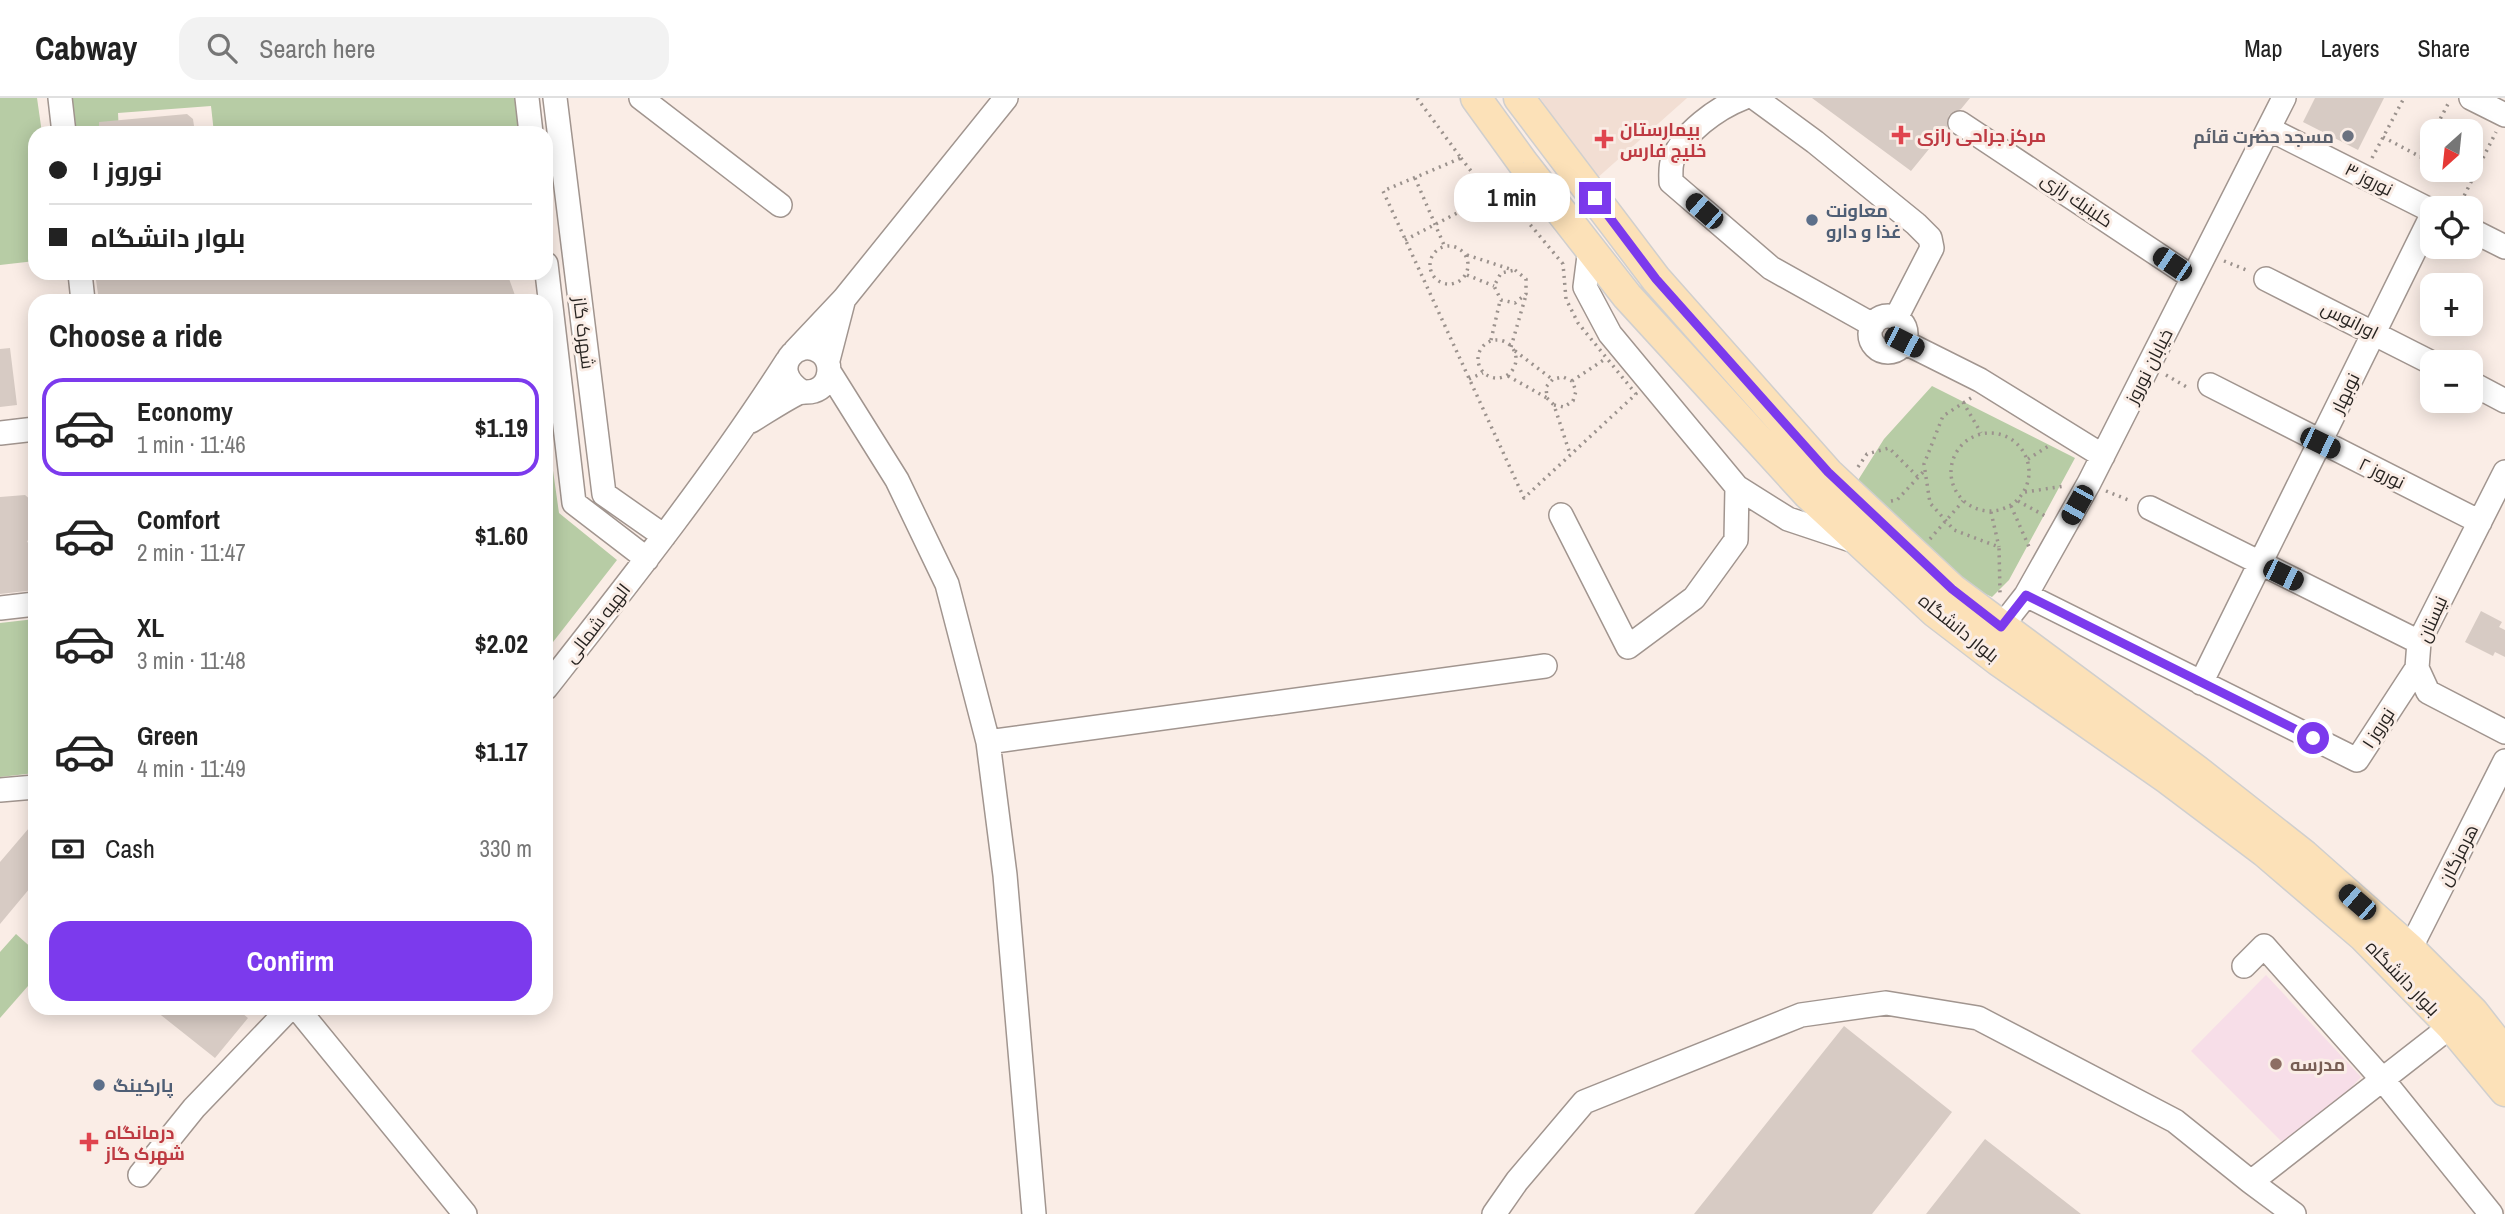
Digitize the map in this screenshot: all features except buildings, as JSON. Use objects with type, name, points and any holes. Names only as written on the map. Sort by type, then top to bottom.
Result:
[{"type":"main road","name":"بلوار دانشگاه","points":[[1476,98],[1627,296],[1799,485],[1935,612],[2265,852],[2363,936],[2451,1026],[2505,1091]]},
{"type":"main road","name":"بلوار دانشگاه","points":[[1519,98],[1656,279],[1833,478],[1952,589],[2196,770],[2304,855],[2410,949],[2473,1012],[2505,1054]]},
{"type":"street","points":[[61,98],[63,126]]},
{"type":"street","points":[[527,98],[530,126]]},
{"type":"street","name":"شهرک گاز","points":[[555,98],[604,494],[664,536]]},
{"type":"street","points":[[641,98],[780,205]]},
{"type":"street","points":[[748,422],[825,384],[844,299],[1006,98]]},
{"type":"street","points":[[1743,98],[1731,103],[1681,143],[1672,161],[1671,182],[1770,268],[1873,325]]},
{"type":"street","points":[[1755,98],[1825,150],[1930,238],[1932,248],[1896,318]]},
{"type":"street","name":"خیابان نوروز","points":[[2001,627],[2040,572],[2103,456],[2284,98]]},
{"type":"street","name":"كلينيك رازی","points":[[1960,122],[2193,278]]},
{"type":"street","name":"نوروز ۳","points":[[2269,129],[2420,207]]},
{"type":"street","points":[[2483,236],[2505,247]]},
{"type":"street","name":"نوبهار","points":[[2201,683],[2420,238]]},
{"type":"street","points":[[1590,248],[1585,287],[1610,334],[1613,352],[1737,487],[1787,519],[1861,543]]},
{"type":"street","name":"اورانوس","points":[[2266,279],[2420,357]]},
{"type":"street","name":"الهیه شمالی","points":[[553,679],[648,559],[748,422],[791,356],[844,299]]},
{"type":"street","points":[[1882,317],[1896,318],[1905,328],[1904,342],[1894,351],[1881,350],[1870,336],[1873,325],[1882,317]]},
{"type":"street","points":[[1904,342],[1991,387],[2103,456]]},
{"type":"street","points":[[864,430],[808,391],[791,385],[786,373],[791,356],[807,347],[819,351],[864,430],[897,480],[947,584],[988,742],[1006,889],[1034,1214]]},
{"type":"street","points":[[553,373],[588,369]]},
{"type":"street","name":"شهرک گاز","points":[[553,379],[574,503],[648,559]]},
{"type":"street","name":"نوروز ۲","points":[[2210,385],[2480,522]]},
{"type":"street","points":[[2483,389],[2505,401]]},
{"type":"street","points":[[0,433],[28,430]]},
{"type":"street","name":"نیستان","points":[[2417,668],[2420,642],[2505,472]]},
{"type":"street","points":[[1562,515],[1628,647],[1695,598],[1736,540],[1737,487]]},
{"type":"street","points":[[2150,508],[2420,642]]},
{"type":"street","name":"نوروز ۱","points":[[2026,595],[2357,760],[2417,668]]},
{"type":"street","points":[[0,608],[28,605]]},
{"type":"street","points":[[988,742],[1545,666]]},
{"type":"street","points":[[2417,668],[2428,692],[2505,732]]},
{"type":"street","name":"هرمزگان","points":[[2410,949],[2505,761]]},
{"type":"street","points":[[0,790],[28,788]]},
{"type":"street","points":[[2245,966],[2264,946],[2383,1080],[2491,1214]]},
{"type":"street","points":[[1494,1214],[1517,1181],[1584,1102],[1801,1015],[1886,1003],[1978,1018],[2175,1121],[2294,1214]]},
{"type":"street","points":[[140,1175],[194,1108],[283,1015]]},
{"type":"street","points":[[303,1015],[465,1214]]},
{"type":"street","points":[[2252,1182],[2451,1026]]},
{"type":"path","points":[[1417,98],[1492,195],[1518,210],[1563,264],[1566,299],[1578,323],[1613,352],[1636,394],[1524,498],[1383,191],[1461,158]]},
{"type":"path","points":[[2363,176],[2404,98]]},
{"type":"path","points":[[2440,119],[2451,98]]},
{"type":"path","points":[[2483,139],[2492,109]]},
{"type":"path","points":[[2383,137],[2420,156]]},
{"type":"path","points":[[1415,178],[1444,245]]},
{"type":"path","points":[[2464,196],[2470,182]]},
{"type":"path","points":[[1405,240],[1492,195]]},
{"type":"path","points":[[1444,245],[1459,247],[1465,254],[1469,260],[1467,275],[1454,285],[1439,283],[1429,270],[1431,255],[1444,245]]},
{"type":"path","points":[[2206,253],[2266,279]]},
{"type":"path","points":[[1465,254],[1515,270],[1526,279],[1526,294],[1511,346]]},
{"type":"path","points":[[1420,272],[1429,270]]},
{"type":"path","points":[[1494,286],[1501,273],[1515,270]]},
{"type":"path","points":[[1467,275],[1494,286],[1501,300],[1491,340],[1480,348],[1477,361],[1482,373],[1495,379],[1508,376],[1547,398],[1554,405],[1570,454]]},
{"type":"path","points":[[1501,300],[1515,303],[1526,294]]},
{"type":"path","points":[[1491,340],[1505,341],[1553,379]]},
{"type":"path","points":[[1508,376],[1516,364],[1515,351]]},
{"type":"path","points":[[1572,382],[1613,352]]},
{"type":"path","points":[[2149,365],[2199,394],[2210,385]]},
{"type":"path","points":[[1469,379],[1482,373]]},
{"type":"path","points":[[1547,398],[1546,387],[1553,379],[1563,377],[1572,382],[1576,391],[1573,401],[1564,407],[1554,405]]},
{"type":"path","points":[[1991,387],[1943,416],[1924,464],[1930,503],[1954,530],[1999,547]]},
{"type":"path","points":[[1963,402],[1982,433]]},
{"type":"path","points":[[1996,432],[2010,437],[2021,447],[2030,476],[2025,492],[2018,501],[1991,512],[1976,509],[1963,501],[1953,487],[1950,470],[1955,454],[1966,440],[1982,433],[1996,432]]},
{"type":"path","points":[[1833,478],[1859,466],[1867,454],[1889,448],[1918,477]]},
{"type":"path","points":[[1866,509],[1897,500],[1925,470]]},
{"type":"path","points":[[1915,554],[1963,501]]},
{"type":"path","points":[[2018,501],[2065,527]]},
{"type":"path","points":[[2011,506],[2040,572]]},
{"type":"path","points":[[1991,512],[1999,547],[2001,627]]},
{"type":"shaded area","name":"بیمارستان خلیج فارس","points":[[1540,98],[1687,98],[1596,179]]},
{"type":"shaded area","name":"مدرسه","points":[[2266,975],[2361,1077],[2292,1152],[2191,1051]]},
{"type":"green space","points":[[0,98],[37,98],[41,126],[28,126],[28,262],[0,265]]},
{"type":"green space","points":[[72,98],[515,98],[518,126],[213,126],[211,106],[118,113],[119,126],[76,126]]},
{"type":"green space","points":[[1932,386],[2075,458],[2009,580],[1992,597],[1977,590],[1855,485],[1884,439]]},
{"type":"green space","points":[[553,471],[559,513],[617,560],[553,642]]},
{"type":"green space","points":[[28,620],[28,774],[0,777],[0,623]]},
{"type":"green space","points":[[16,934],[28,945],[28,986],[0,1018],[0,952]]},
{"type":"place","name":"مرکز جراحی رازی","points":[[1901,135]]},
{"type":"place","name":"مسجد حضرت قائم","points":[[2348,136]]},
{"type":"place","name":"بیمارستان خلیج فارس","points":[[1604,139]]},
{"type":"place","name":"معاونت غذا و دارو","points":[[1812,220]]},
{"type":"place","name":"مدرسه","points":[[2276,1064]]},
{"type":"place","name":"پارکینگ","points":[[99,1085]]},
{"type":"place","name":"درمانگاه شهرک گاز","points":[[89,1142]]},
{"type":"route","points":[[1595,198],[1656,279],[1828,472],[1952,589],[2001,627],[2026,595],[2313,738]]}]
